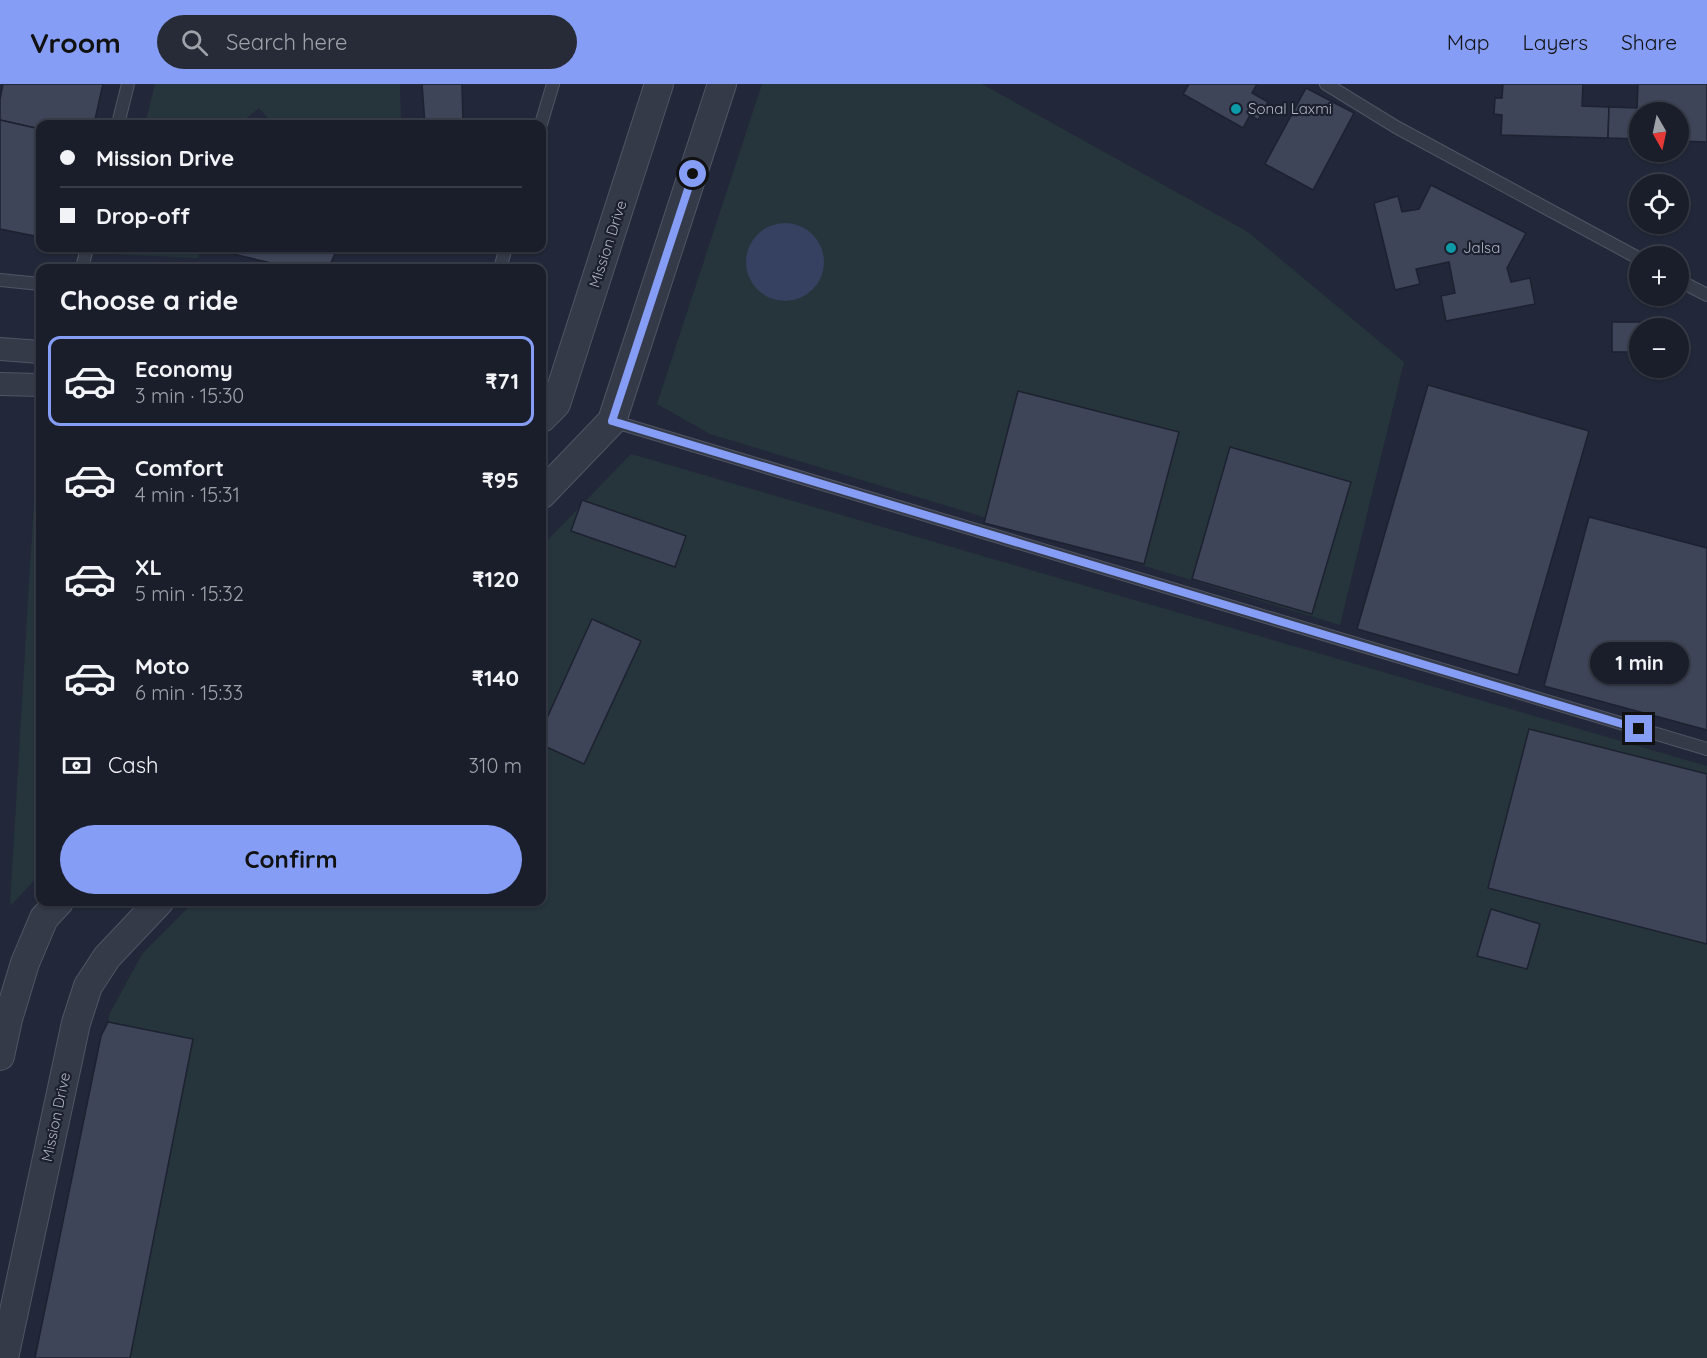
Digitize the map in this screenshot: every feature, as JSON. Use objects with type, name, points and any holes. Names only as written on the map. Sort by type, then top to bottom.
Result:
[{"type":"street","name":"Mission Drive","points":[[549,411],[659,84]]},
{"type":"street","points":[[546,490],[612,421],[722,84]]},
{"type":"street","points":[[0,349],[36,352]]},
{"type":"street","points":[[0,384],[36,385]]},
{"type":"street","points":[[0,1056],[8,1019],[25,963],[44,918],[55,906]]},
{"type":"street","name":"Mission Drive","points":[[4,1358],[76,1023],[88,986],[107,957],[155,906]]},
{"type":"lane","points":[[119,120],[128,84]]},
{"type":"lane","points":[[542,120],[553,84]]},
{"type":"lane","points":[[1326,84],[1396,127],[1629,253]]},
{"type":"lane","points":[[0,280],[36,284]]},
{"type":"lane","points":[[1689,286],[1707,295]]},
{"type":"lane","points":[[612,421],[1707,749]]},
{"type":"shaded area","points":[[155,84],[400,84],[401,120],[270,120],[259,108],[244,120],[146,120]]},
{"type":"shaded area","points":[[762,84],[982,84],[1248,232],[1404,362],[1340,625],[710,434],[657,404]]},
{"type":"shaded area","points":[[113,252],[199,252],[198,258],[112,254]]},
{"type":"shaded area","points":[[631,454],[1707,766],[1707,1358],[35,1358],[110,1013],[142,954],[190,906],[546,906],[546,542]]},
{"type":"shaded area","points":[[36,467],[36,878],[10,906]]},
{"type":"water","points":[[777,223],[793,223],[807,229],[818,240],[824,254],[824,270],[818,284],[807,295],[793,301],[777,301],[763,295],[752,284],[746,270],[746,254],[752,240],[763,229]]},
{"type":"building","points":[[3,84],[103,84],[95,120],[36,120],[36,128],[0,120]]},
{"type":"building","points":[[422,84],[462,84],[463,120],[425,120]]},
{"type":"building","name":"Sonal Laxmi","points":[[1189,84],[1257,84],[1252,93],[1268,102],[1258,120],[1250,115],[1243,128],[1183,94]]},
{"type":"building","points":[[1503,84],[1583,84],[1582,106],[1609,107],[1608,138],[1501,135],[1502,115],[1494,114],[1495,98],[1502,98]]},
{"type":"building","points":[[1638,84],[1707,84],[1707,142],[1689,141],[1689,102],[1637,102]]},
{"type":"building","points":[[1306,88],[1354,113],[1313,190],[1265,164]]},
{"type":"building","points":[[1609,107],[1629,108],[1629,139],[1608,138]]},
{"type":"building","points":[[0,120],[36,128],[36,236],[0,229]]},
{"type":"building","name":"Jalsa","points":[[1431,185],[1526,233],[1507,268],[1511,282],[1530,278],[1535,304],[1446,321],[1441,296],[1455,293],[1449,262],[1416,269],[1420,284],[1395,290],[1374,203],[1398,196],[1402,212],[1419,209]]},
{"type":"building","points":[[224,252],[335,252],[331,264],[276,264]]},
{"type":"building","points":[[1612,322],[1629,322],[1629,352],[1612,352]]},
{"type":"building","points":[[1428,385],[1589,431],[1518,675],[1357,629]]},
{"type":"building","points":[[1018,391],[1179,432],[1144,564],[984,523]]},
{"type":"building","points":[[1230,447],[1351,482],[1312,614],[1192,579]]},
{"type":"building","points":[[582,500],[686,536],[675,567],[571,531]]},
{"type":"building","points":[[1589,517],[1707,548],[1707,730],[1544,686]]},
{"type":"building","points":[[592,619],[641,641],[584,764],[546,747],[546,720]]},
{"type":"building","points":[[1529,729],[1707,774],[1707,944],[1488,888]]},
{"type":"building","points":[[1491,909],[1540,924],[1527,969],[1477,956]]},
{"type":"building","points":[[108,1022],[193,1039],[130,1358],[35,1358],[101,1036]]},
{"type":"place","name":"Sonal Laxmi","points":[[1236,109]]},
{"type":"place","name":"Jalsa","points":[[1451,248]]},
{"type":"route","points":[[693,174],[612,421],[1639,729]]}]
